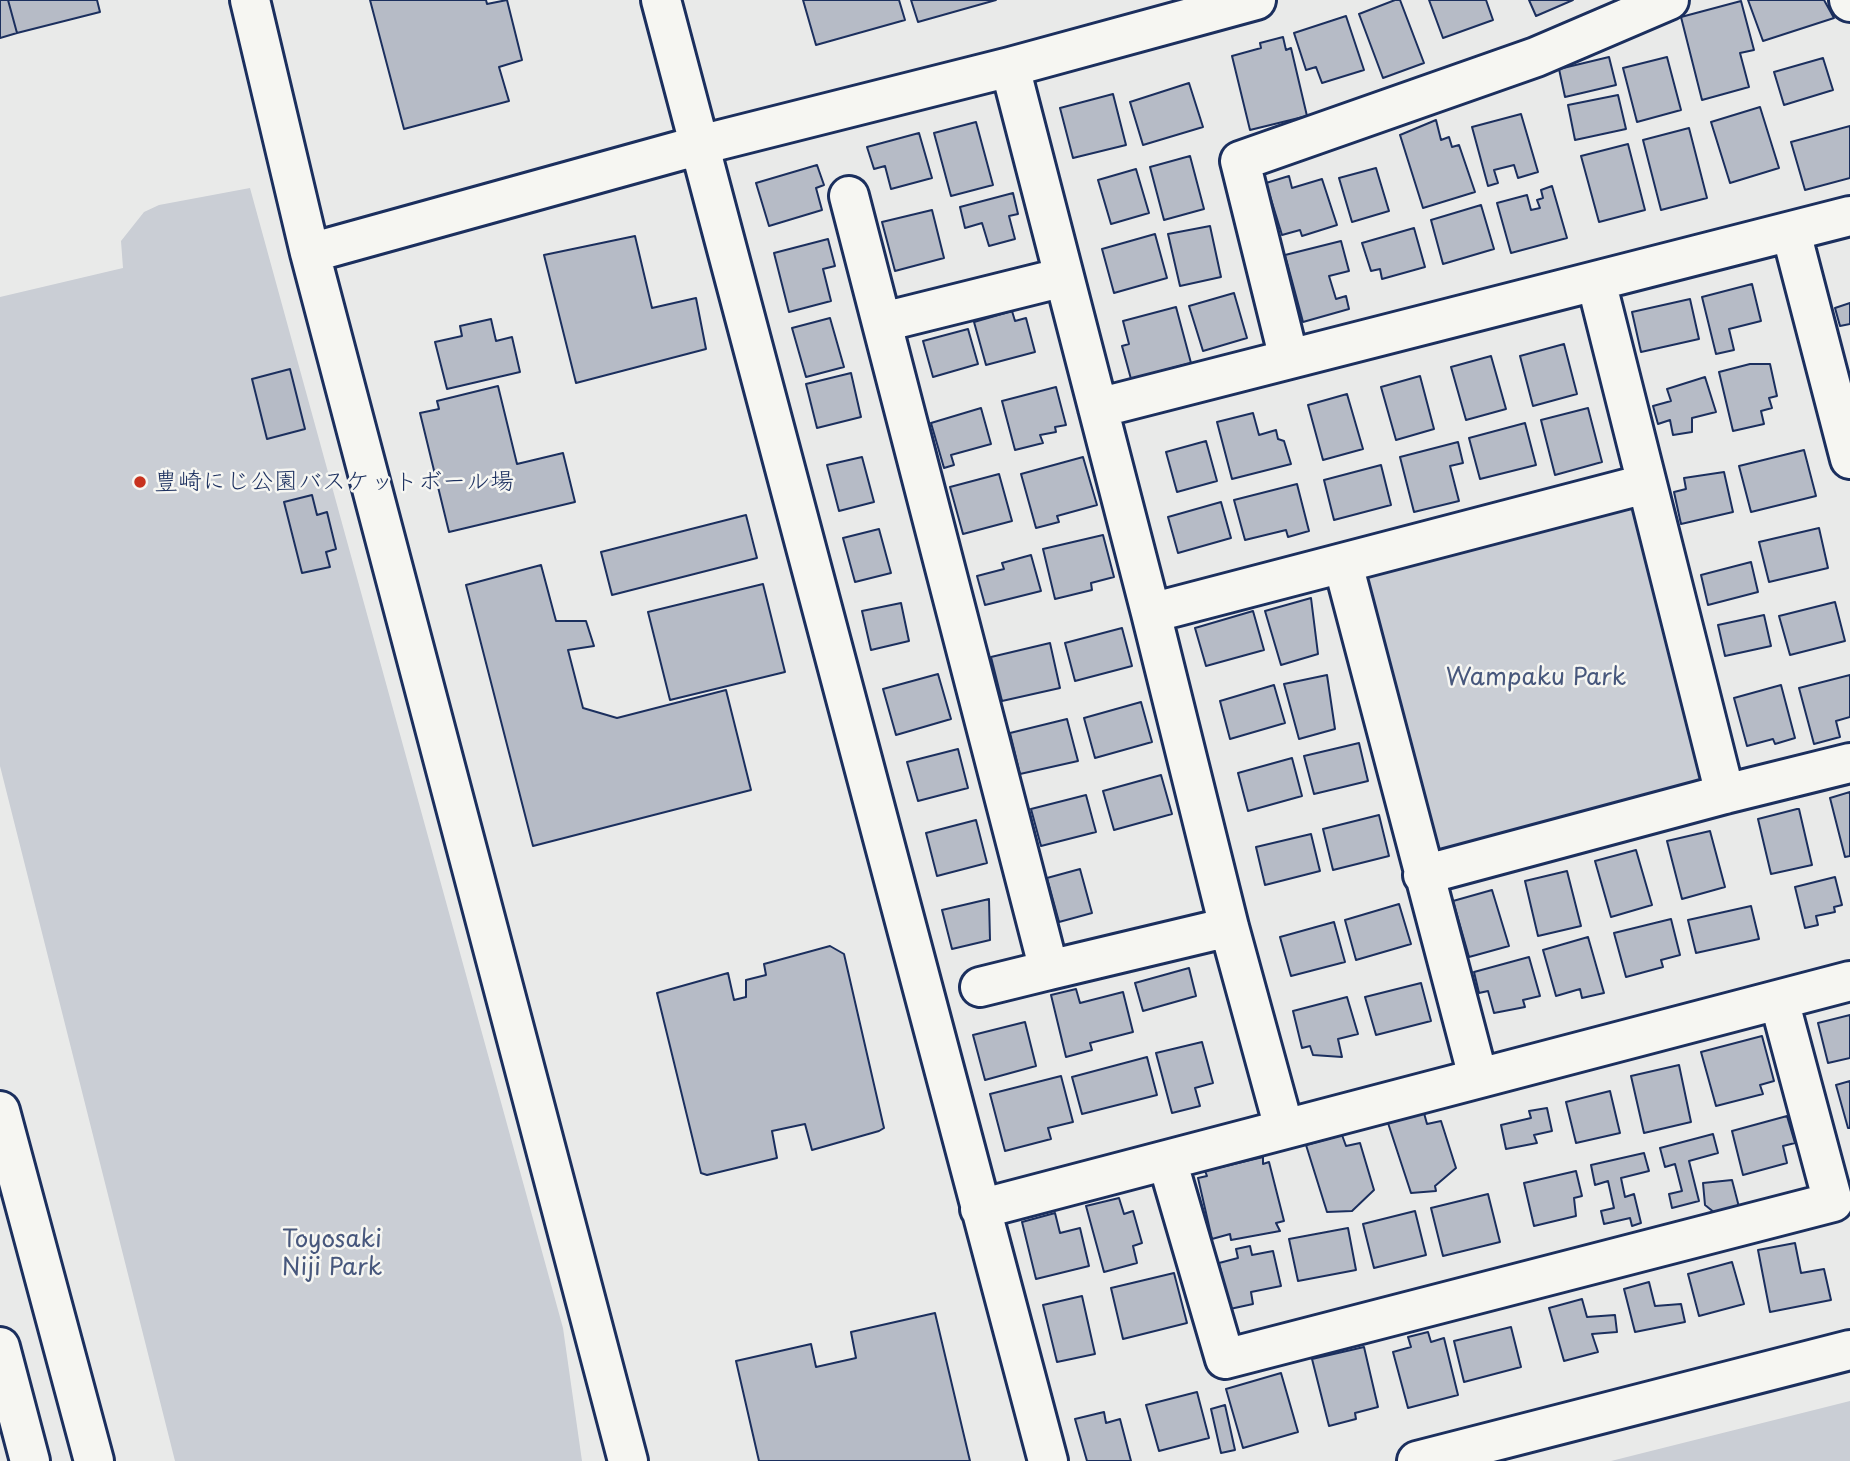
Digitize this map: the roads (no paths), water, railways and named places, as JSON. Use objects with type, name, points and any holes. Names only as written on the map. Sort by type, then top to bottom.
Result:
[{"type":"main road","points":[[250,0],[310,253],[628,1461]]},
{"type":"main road","points":[[661,0],[1048,1461]]},
{"type":"main road","points":[[310,253],[700,145],[1010,67],[1256,0]]},
{"type":"main road","points":[[1289,359],[1240,162],[1536,57],[1670,0]]},
{"type":"main road","points":[[1010,67],[1229,927],[1284,1128]]},
{"type":"main road","points":[[849,196],[1049,970]]},
{"type":"main road","points":[[1098,408],[1850,216]]},
{"type":"main road","points":[[1791,232],[1848,442]]},
{"type":"main road","points":[[883,323],[1064,277]]},
{"type":"main road","points":[[1596,281],[1725,794]]},
{"type":"main road","points":[[1151,613],[1645,484]]},
{"type":"main road","points":[[1343,564],[1478,1077]]},
{"type":"main road","points":[[1423,875],[1850,763]]},
{"type":"main road","points":[[980,987],[1229,927]]},
{"type":"main road","points":[[980,1209],[1850,981]]},
{"type":"main road","points":[[1167,1160],[1225,1359],[1833,1202],[1780,1000]]},
{"type":"main road","points":[[0,1111],[93,1461]]},
{"type":"main road","points":[[0,1347],[30,1461]]},
{"type":"main road","points":[[1417,1461],[1850,1350]]},
{"type":"place","name":"豊崎にじ公園バスケットボール場","points":[[140,482]]},
{"type":"park label","name":"Wampaku Park","points":[[1536,678]]},
{"type":"park label","name":"Toyosaki Niji Park","points":[[332,1254]]}]
